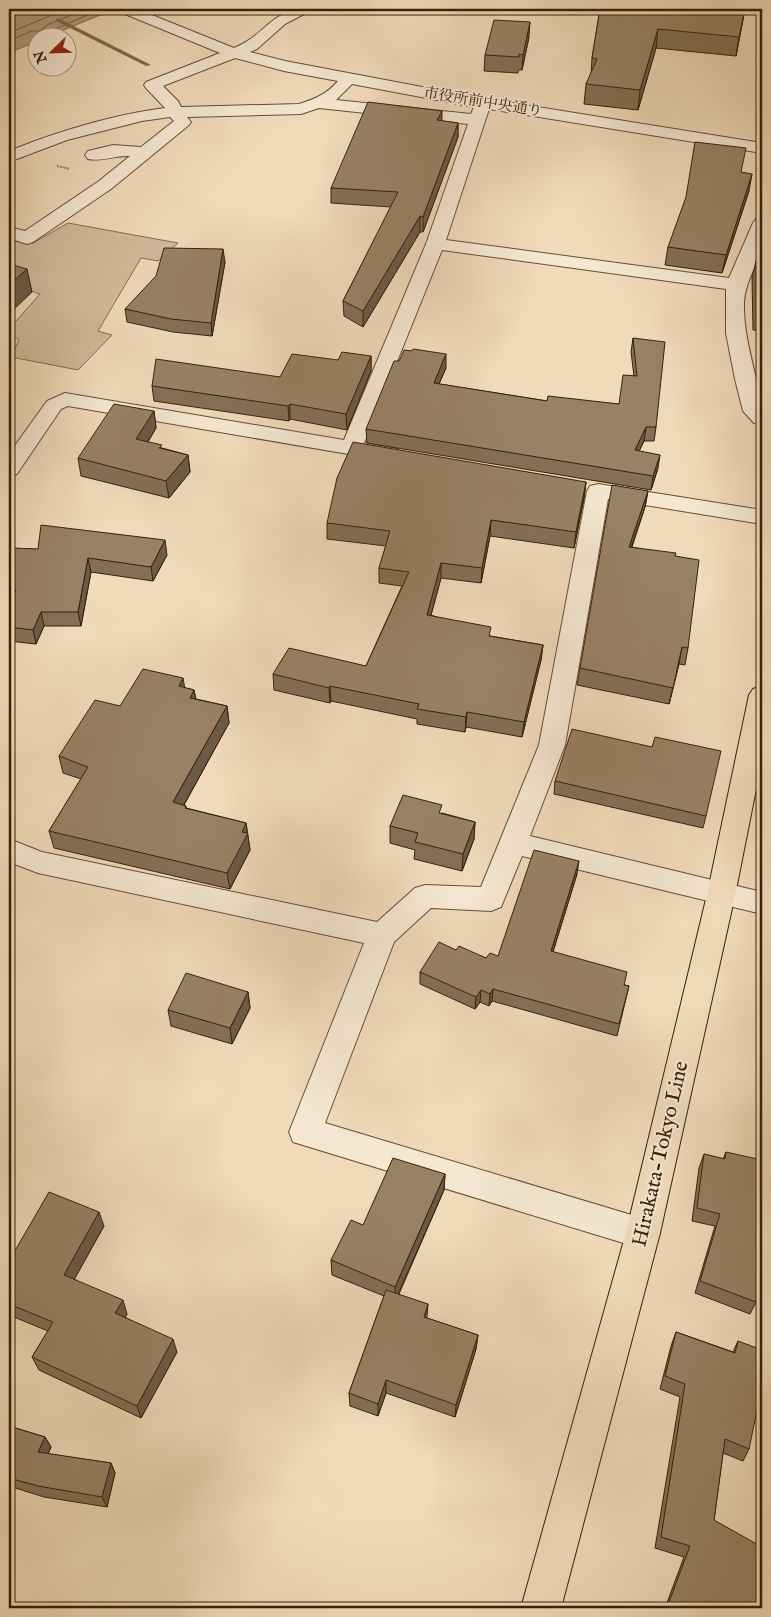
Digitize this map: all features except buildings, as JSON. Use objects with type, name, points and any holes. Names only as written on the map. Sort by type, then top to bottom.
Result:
[{"type":"main road","name":"Hirakata-Tokyo Line","points":[[541,1608],[642,1233],[721,894],[762,696]]},
{"type":"street","name":"市役所前中央通り","points":[[125,9],[234,53],[480,111],[762,148]]},
{"type":"street","points":[[9,232],[27,238],[105,186],[183,122],[174,112],[172,104],[152,85],[252,46],[280,21],[302,9]]},
{"type":"street","points":[[9,156],[61,136],[142,116],[174,112],[284,111],[317,103],[336,93],[348,80]]},
{"type":"street","points":[[317,103],[480,111],[435,244],[352,447]]},
{"type":"street","points":[[94,155],[106,150],[145,153]]},
{"type":"street","points":[[762,223],[736,285],[733,304],[736,349],[754,411],[762,418]]},
{"type":"street","points":[[435,244],[736,285]]},
{"type":"street","points":[[9,469],[54,405],[65,399],[409,457]]},
{"type":"street","points":[[642,1233],[305,1132],[382,935],[425,896],[491,899],[552,745],[589,489],[762,516]]},
{"type":"street","points":[[513,843],[762,903]]},
{"type":"street","points":[[9,850],[38,862],[382,935]]},
{"type":"shaded area","points":[[68,223],[178,243],[158,261],[141,258],[98,331],[112,335],[78,370],[11,357],[19,340],[9,332],[9,329],[40,294],[9,284],[9,238],[33,243]]},
{"type":"water","points":[[9,9],[115,9],[68,28],[28,28],[28,45],[9,53]]},
{"type":"waterway","points":[[58,20],[148,65]]}]
